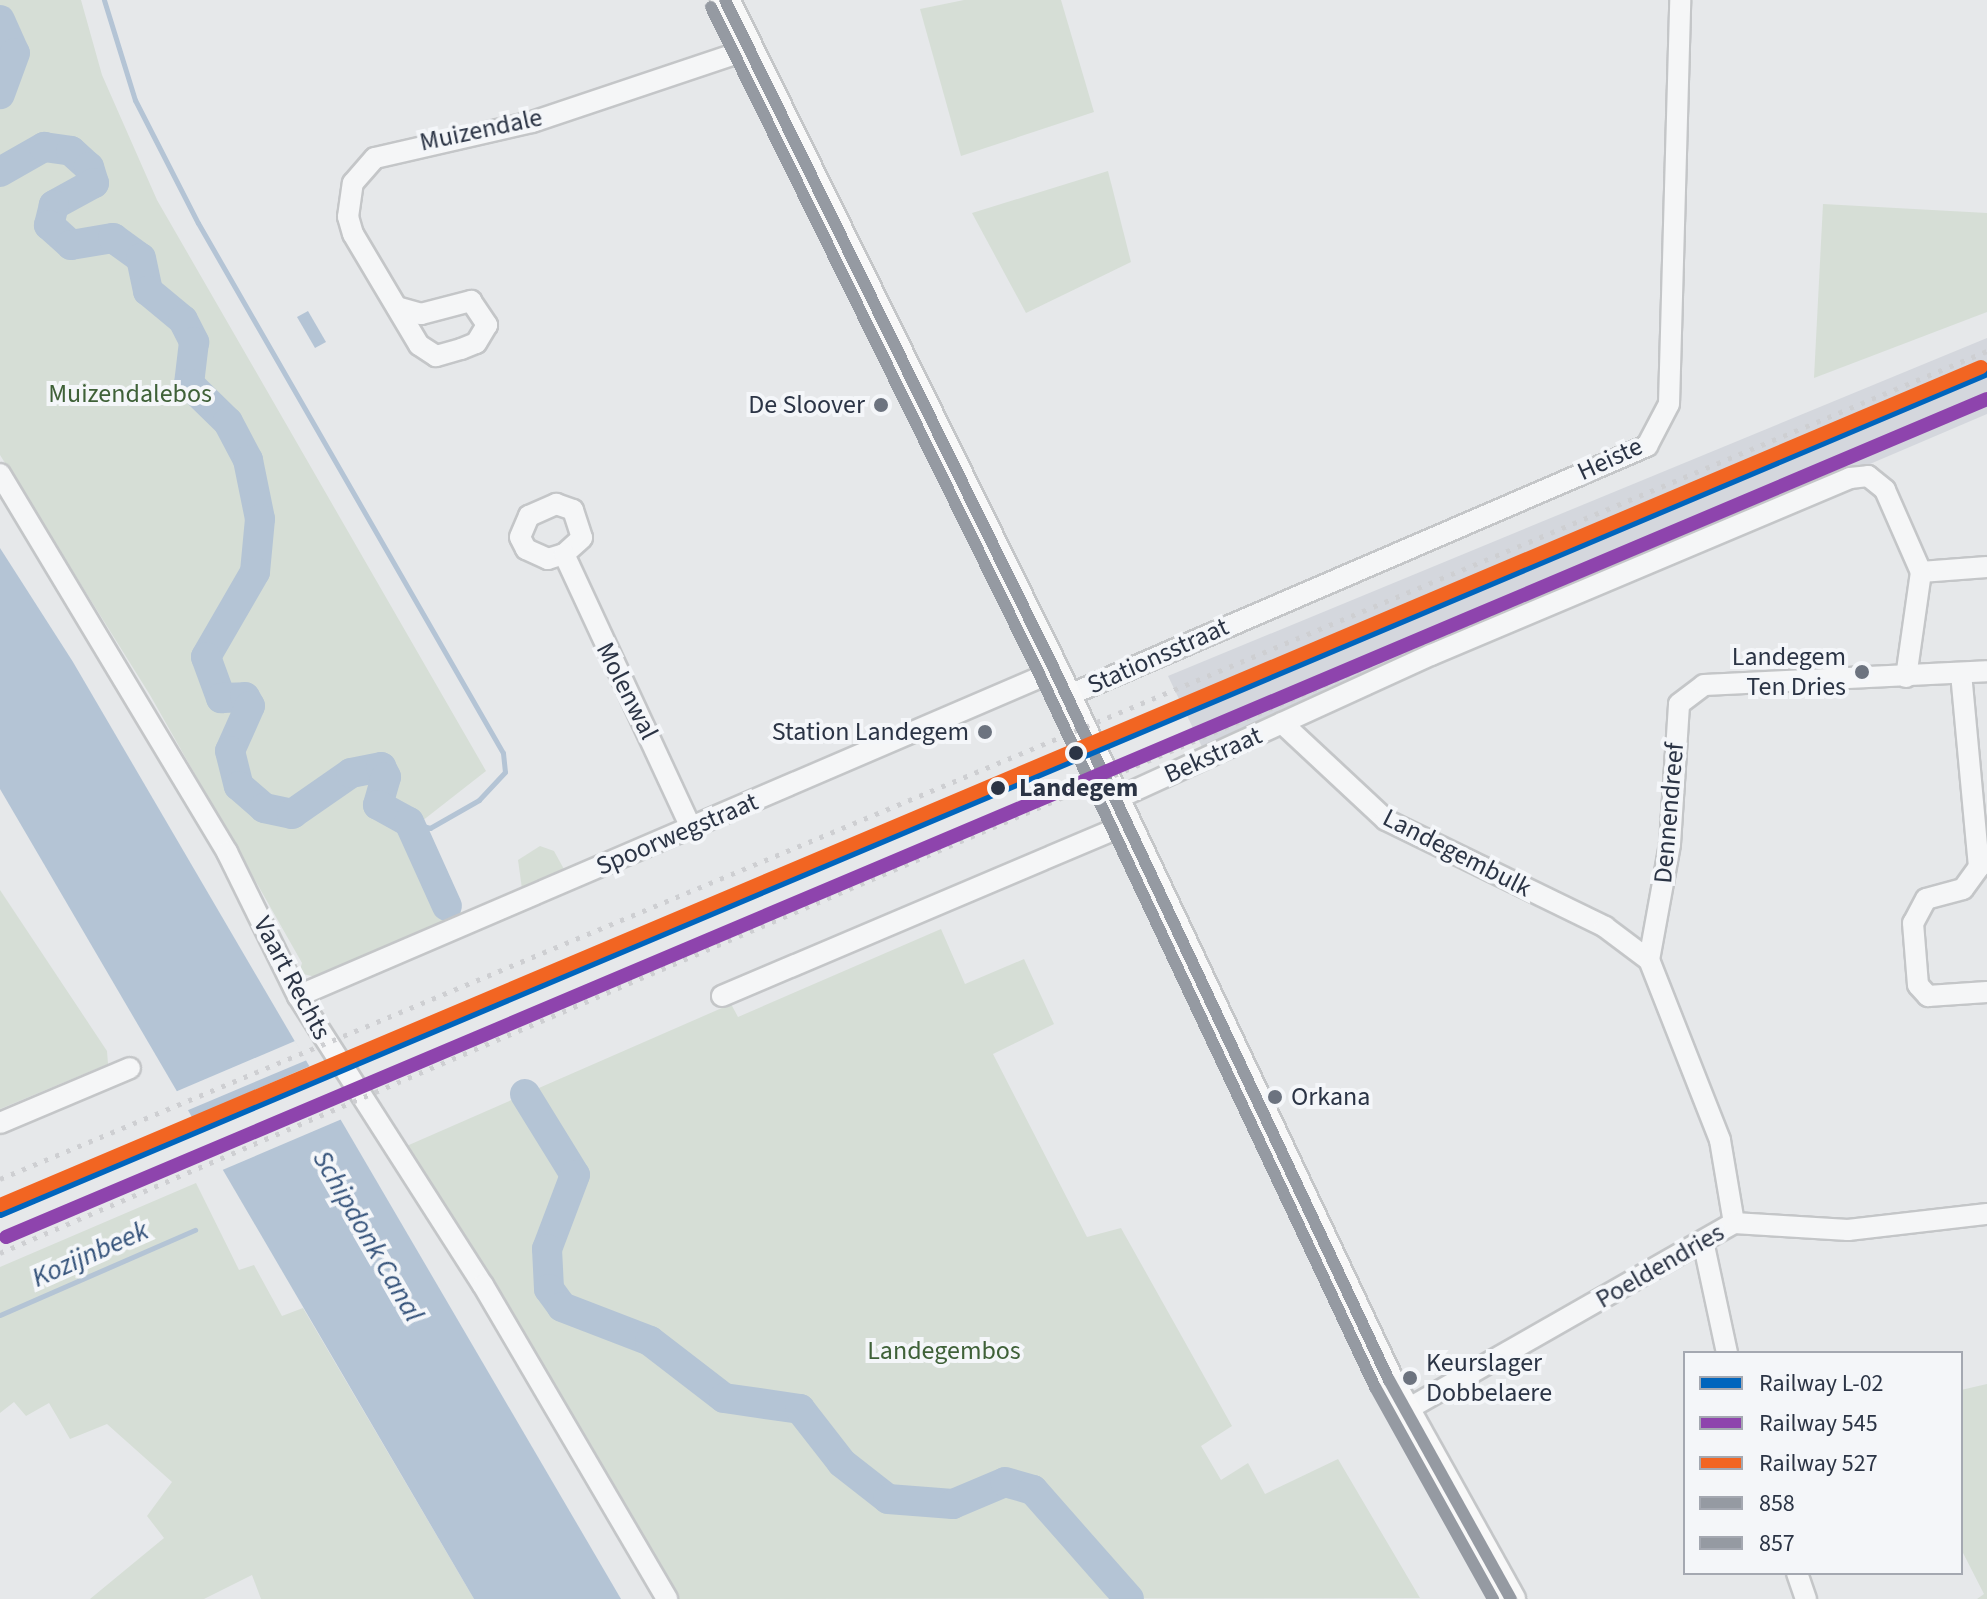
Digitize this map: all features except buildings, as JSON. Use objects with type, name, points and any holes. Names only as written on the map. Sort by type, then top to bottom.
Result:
[{"type":"street","name":"Stationsstraat","points":[[725,0],[1061,684],[1406,1410],[1511,1599]]},
{"type":"street","name":"Heiste","points":[[1249,616],[1647,446],[1664,425],[1680,0]]},
{"type":"street","name":"Muizendale","points":[[397,307],[348,217],[353,183],[375,158],[532,122],[750,49]]},
{"type":"street","name":"Vaart Rechts","points":[[0,474],[227,852],[298,996],[483,1285],[667,1599]]},
{"type":"street","name":"Bekstraat","points":[[1116,799],[1282,723],[1850,478],[1868,476],[1885,490],[1921,572]]},
{"type":"street","name":"Molenwal","points":[[564,554],[691,827]]},
{"type":"street","points":[[1906,677],[1921,572],[1984,561]]},
{"type":"street","name":"Stationsstraat","points":[[1061,684],[1249,616]]},
{"type":"street","name":"Dennendreef","points":[[1649,960],[1670,844],[1676,715],[1684,696],[1704,685],[1987,671]]},
{"type":"street","points":[[1961,673],[1979,867],[1963,889],[1926,899],[1913,923],[1918,985],[1928,996],[1987,992]]},
{"type":"street","name":"Spoorwegstraat","points":[[298,996],[691,827],[1061,684]]},
{"type":"street","name":"Landegembulk","points":[[1282,723],[1386,820],[1586,916],[1649,960]]},
{"type":"street","points":[[722,996],[1128,824]]},
{"type":"street","points":[[1649,960],[1720,1140],[1734,1223]]},
{"type":"street","points":[[0,1123],[130,1068]]},
{"type":"street","name":"Poeldendries","points":[[1406,1410],[1734,1223],[1848,1230],[1987,1214]]},
{"type":"street","points":[[1703,1241],[1727,1351]]},
{"type":"street","points":[[1798,1575],[1806,1599]]},
{"type":"shaded area","points":[[1987,338],[1987,414],[1203,749],[1168,676]]},
{"type":"green space","name":"Muizendalebos","points":[[0,0],[81,0],[102,75],[157,200],[486,771],[408,832],[441,913],[459,906],[463,919],[324,979],[299,973],[302,963],[150,695],[0,455]]},
{"type":"green space","points":[[964,0],[1061,0],[1094,112],[961,156],[920,9]]},
{"type":"green space","points":[[1108,171],[1131,262],[1026,313],[972,213]]},
{"type":"green space","points":[[1823,204],[1987,213],[1987,312],[1814,378]]},
{"type":"green space","points":[[540,846],[554,851],[565,871],[522,889],[518,860]]},
{"type":"green space","points":[[0,890],[107,1051],[108,1064],[0,1109]]},
{"type":"green space","name":"Landegembos","points":[[941,929],[965,984],[1024,959],[1054,1024],[993,1054],[1087,1237],[1121,1228],[1232,1426],[1201,1446],[1221,1480],[1248,1463],[1265,1494],[1338,1459],[1420,1598],[678,1599],[402,1148],[731,1004],[738,1017]]},
{"type":"green space","points":[[196,1183],[239,1270],[254,1265],[282,1316],[303,1308],[474,1599],[261,1599],[252,1575],[204,1599],[90,1599],[164,1538],[147,1516],[172,1482],[107,1424],[70,1439],[49,1403],[26,1416],[14,1402],[0,1413],[0,1267]]},
{"type":"green space","points":[[1987,1384],[1987,1599],[1977,1599],[1984,1594],[1963,1553],[1963,1390]]},
{"type":"water","points":[[308,311],[326,342],[315,348],[297,317]]},
{"type":"water","name":"Schipdonk Canal","points":[[0,548],[73,662],[621,1599],[474,1599],[0,789]]},
{"type":"pier","points":[[295,1041],[307,1060],[186,1111],[175,1092]]},
{"type":"pier","points":[[310,1066],[328,1095],[206,1147],[190,1118]]},
{"type":"pier","points":[[332,1103],[342,1119],[220,1171],[211,1155]]},
{"type":"waterway","points":[[104,0],[135,100],[198,223],[503,753],[505,772],[479,800],[430,828],[409,822]]},
{"type":"waterway","points":[[0,20],[15,53],[0,94]]},
{"type":"waterway","points":[[0,172],[44,147],[71,151],[89,167],[94,183],[54,205],[49,225],[71,245],[113,238],[141,258],[148,291],[183,320],[194,342],[189,384],[228,422],[248,460],[260,519],[255,572],[206,657],[221,698],[245,697],[250,706],[230,751],[239,786],[264,808],[292,814],[351,773],[381,767],[386,777],[378,805],[409,822],[447,906]]},
{"type":"waterway","points":[[525,1094],[575,1175],[547,1249],[549,1289],[562,1307],[650,1341],[724,1398],[800,1409],[842,1463],[888,1499],[953,1504],[1005,1482],[1033,1490],[1129,1599]]},
{"type":"waterway","name":"Kozijnbeek","points":[[0,1315],[195,1230]]},
{"type":"railway","points":[[0,1179],[1987,351]]},
{"type":"railway","points":[[0,1253],[1987,401]]},
{"type":"rail line","name":"527","points":[[0,1205],[1981,367]]},
{"type":"rail line","name":"L-02","points":[[0,1211],[1987,370]]},
{"type":"rail line","name":"545","points":[[6,1237],[1987,399]]},
{"type":"transit line","name":"858","points":[[725,0],[1055,671],[1389,1380],[1511,1599]]},
{"type":"transit line","name":"857","points":[[711,7],[1041,678],[1375,1387],[1493,1599]]},
{"type":"place","name":"De Sloover","points":[[881,405]]},
{"type":"place","name":"Landegem Ten Dries","points":[[1862,672]]},
{"type":"place","name":"Station Landegem","points":[[985,732]]},
{"type":"place","name":"Landegem","points":[[998,788]]},
{"type":"place","name":"Orkana","points":[[1275,1097]]},
{"type":"place","name":"Keurslager Dobbelaere","points":[[1410,1378]]}]
